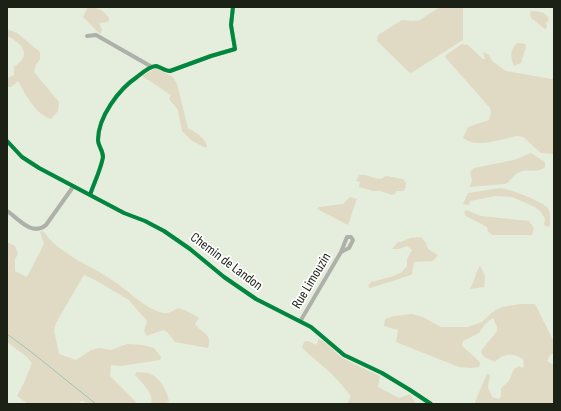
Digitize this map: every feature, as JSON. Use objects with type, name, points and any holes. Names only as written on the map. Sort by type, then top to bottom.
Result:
[{"type":"street","points":[[90,195],[103,158],[98,140],[105,112],[108,107],[131,81],[152,67],[157,66],[166,71],[170,71],[234,49],[232,25],[233,7]]},
{"type":"street","points":[[88,36],[96,35],[152,67]]},
{"type":"street","name":"Chemin de Landon","points":[[7,140],[22,157],[31,163],[73,187],[124,213],[158,228],[190,248],[224,277],[256,299],[301,320],[320,333],[344,355],[382,373],[431,404]]},
{"type":"street","points":[[7,211],[31,228],[40,229],[46,225],[73,187]]},
{"type":"street","name":"Rue Limouzin","points":[[301,320],[341,252]]},
{"type":"shaded area","points":[[88,7],[101,10],[108,16],[108,22],[99,23],[102,30],[100,34],[83,17]]},
{"type":"shaded area","points":[[440,7],[463,7],[463,40],[411,73],[377,41],[378,35],[402,20],[420,20]]},
{"type":"shaded area","points":[[530,12],[545,13],[548,17],[549,20],[546,23],[547,27],[545,29],[531,18]]},
{"type":"shaded area","points":[[7,29],[17,33],[40,52],[40,59],[34,72],[59,102],[58,111],[51,119],[40,113],[28,98],[18,81],[11,87],[7,87],[7,78],[14,75],[14,67],[23,58],[24,51],[20,44],[7,36]]},
{"type":"shaded area","points":[[518,43],[525,44],[526,47],[521,63],[514,66],[512,50]]},
{"type":"shaded area","points":[[462,44],[468,45],[483,59],[485,59],[483,52],[489,55],[492,61],[506,71],[552,79],[554,78],[554,154],[541,153],[523,137],[517,136],[482,143],[475,143],[463,138],[468,127],[489,120],[491,112],[490,108],[445,57]]},
{"type":"shaded area","points":[[156,68],[173,77],[177,84],[188,128],[203,138],[207,147],[206,148],[192,141],[182,131],[178,110],[169,99],[171,95],[142,76]]},
{"type":"shaded area","points":[[531,153],[545,162],[545,167],[539,170],[523,171],[518,173],[505,184],[469,187],[472,181],[470,172],[474,168],[514,160]]},
{"type":"shaded area","points":[[359,175],[366,175],[381,179],[386,176],[403,179],[406,183],[405,189],[403,191],[396,191],[395,194],[392,195],[359,187],[360,182],[356,181]]},
{"type":"shaded area","points":[[500,188],[524,195],[543,204],[547,207],[550,213],[550,225],[548,227],[544,225],[545,219],[541,212],[535,207],[512,197],[495,196],[470,201],[469,205],[463,204],[468,193]]},
{"type":"shaded area","points":[[350,197],[357,199],[348,225],[317,209],[319,207],[343,204]]},
{"type":"shaded area","points":[[466,210],[481,216],[529,221],[534,228],[532,235],[492,235],[488,231],[487,227],[466,216],[464,212]]},
{"type":"shaded area","points":[[43,231],[58,247],[106,276],[151,308],[166,313],[178,308],[185,310],[199,318],[195,324],[208,336],[208,348],[175,342],[167,332],[163,330],[147,336],[144,331],[147,322],[146,320],[129,300],[84,275],[56,323],[54,330],[59,354],[76,360],[91,350],[99,348],[111,350],[127,344],[143,345],[154,348],[161,357],[160,360],[121,366],[111,365],[110,376],[138,404],[87,404],[81,401],[78,404],[28,404],[17,396],[32,363],[27,357],[7,342],[7,242],[15,246],[18,254],[15,259],[15,271],[27,277],[44,244],[40,232]]},
{"type":"shaded area","points":[[421,237],[426,243],[428,249],[438,255],[433,261],[414,262],[412,274],[370,288],[368,286],[371,282],[394,276],[402,272],[407,266],[407,259],[412,250],[407,246],[399,249],[392,249],[398,242],[410,238]]},
{"type":"shaded area","points":[[480,266],[485,276],[484,287],[470,289],[477,271]]},
{"type":"shaded area","points":[[520,304],[535,304],[554,342],[554,353],[550,355],[547,361],[554,365],[554,404],[474,404],[487,374],[490,375],[488,387],[492,397],[499,399],[501,396],[501,388],[509,381],[514,369],[519,366],[522,368],[524,366],[523,359],[516,356],[508,355],[501,357],[495,362],[483,355],[481,351],[497,331],[493,318],[485,324],[479,333],[463,341],[462,346],[479,361],[480,364],[479,367],[471,368],[459,367],[396,342],[398,330],[384,326],[385,319],[394,316],[412,314],[423,317],[441,327],[468,327],[482,322],[495,310],[502,307]]},
{"type":"shaded area","points":[[318,339],[325,342],[343,358],[380,376],[378,387],[399,398],[410,394],[415,403],[347,404],[351,396],[334,376],[302,348],[304,342],[308,341],[317,345]]},
{"type":"shaded area","points":[[137,372],[149,373],[157,378],[165,389],[169,401],[165,404],[151,404],[151,396],[147,388],[135,375]]},
{"type":"waterway","points":[[7,334],[96,404]]},
{"type":"cycle path","points":[[90,195],[103,157],[98,142],[99,131],[106,113],[117,96],[130,82],[151,67],[156,66],[170,71],[235,49],[231,25],[233,7]]},
{"type":"cycle path","points":[[7,141],[22,157],[39,168],[124,213],[145,221],[164,231],[190,249],[224,277],[256,299],[311,327],[344,355],[382,373],[431,404]]}]
